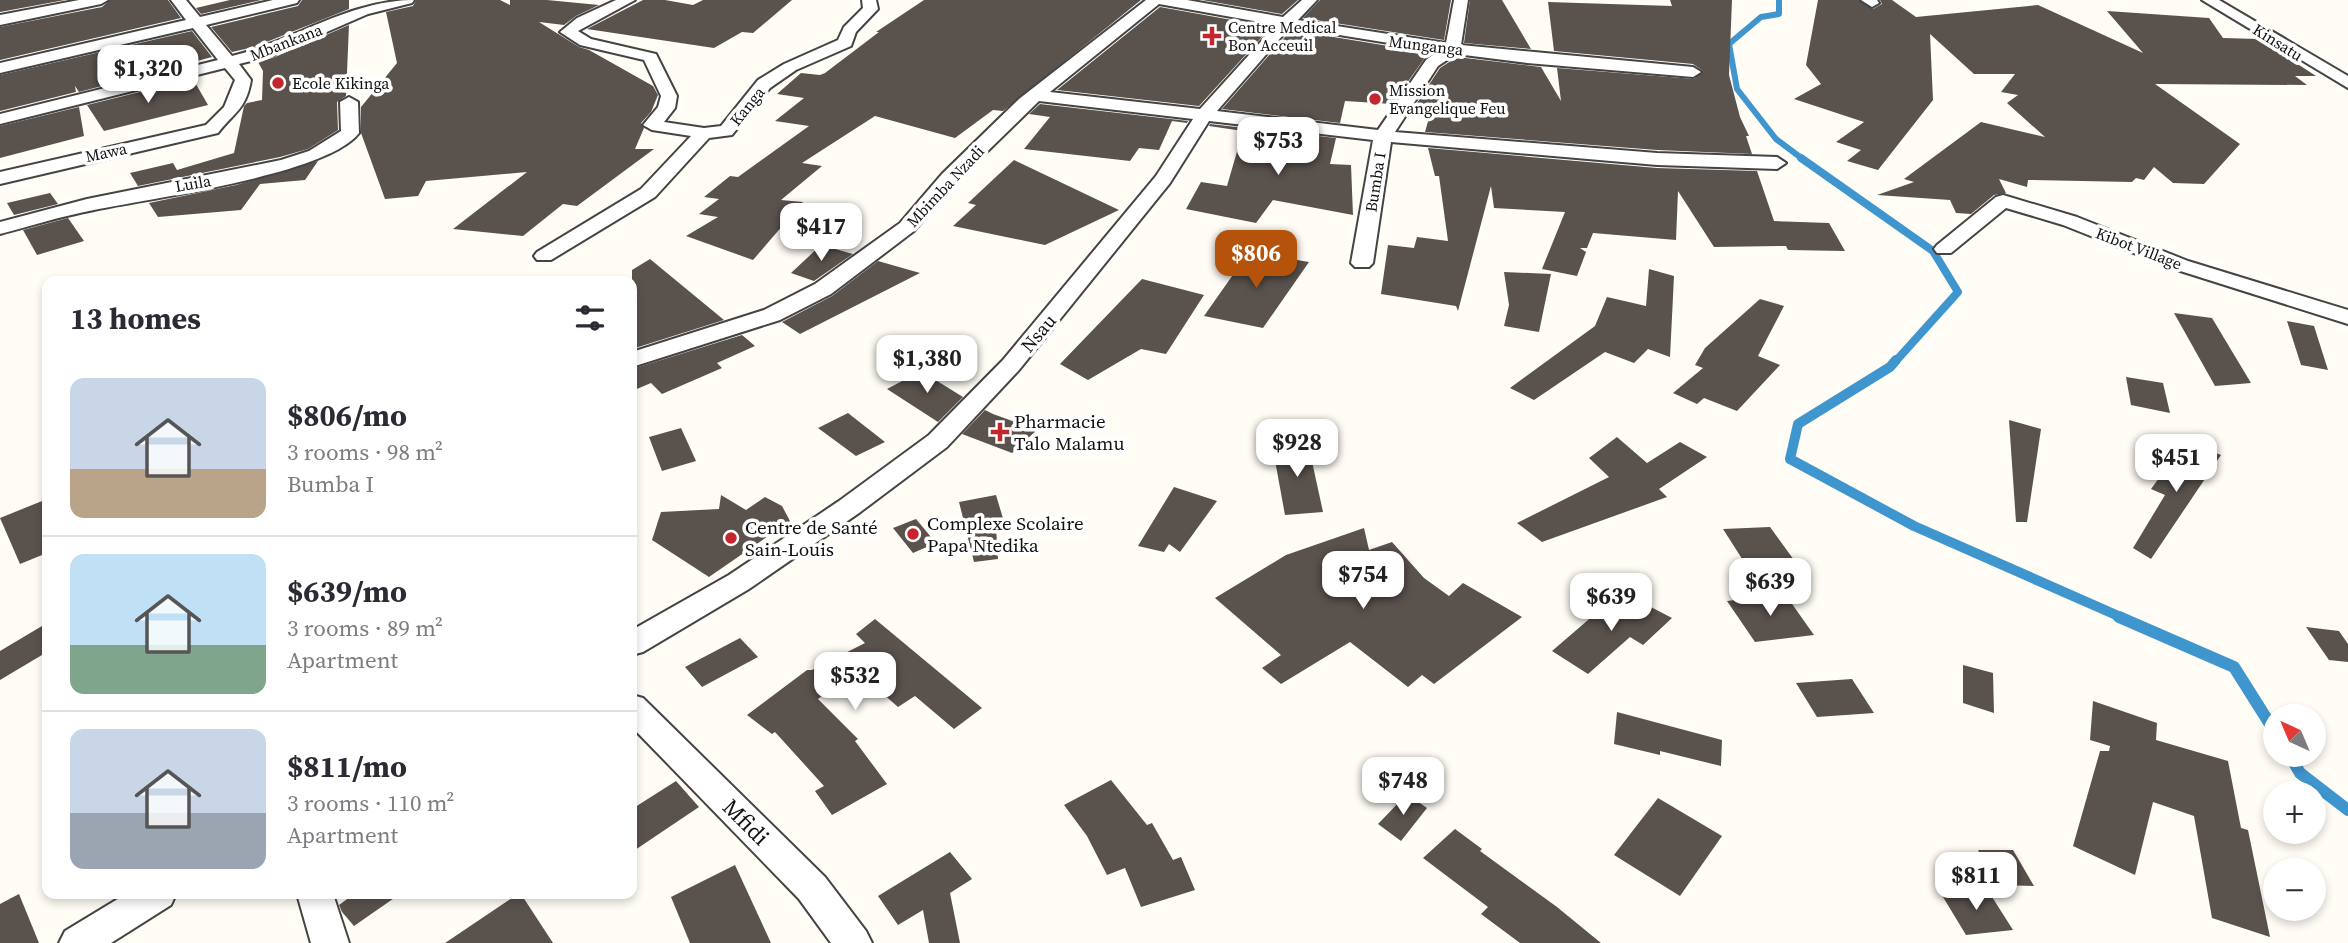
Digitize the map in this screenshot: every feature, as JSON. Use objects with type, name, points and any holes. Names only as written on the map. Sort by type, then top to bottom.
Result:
[{"type":"street","points":[[0,20],[101,0]]},
{"type":"street","points":[[178,0],[229,62]]},
{"type":"street","points":[[0,68],[292,0]]},
{"type":"street","name":"Mbankana","points":[[0,119],[284,47],[363,11],[407,0]]},
{"type":"street","points":[[628,0],[582,21],[568,32],[586,42],[650,57],[657,68],[661,85],[669,96],[666,108],[652,125],[704,133]]},
{"type":"street","name":"Kanga","points":[[544,256],[649,193],[704,133],[726,131],[764,85],[790,67],[845,43],[849,30],[869,13],[869,0]]},
{"type":"street","name":"Mbimba Nzadi","points":[[637,358],[772,315],[823,289],[907,228],[949,178],[1035,95],[1155,0]]},
{"type":"street","name":"Munganga","points":[[1162,0],[1285,24],[1452,48],[1527,58],[1693,72]]},
{"type":"street","name":"Nsau","points":[[637,641],[739,582],[849,508],[938,441],[1011,365],[1163,179],[1205,114],[1263,52],[1285,24],[1310,0]]},
{"type":"street","points":[[1452,48],[1461,0]]},
{"type":"street","name":"Kinsatu","points":[[2209,0],[2348,83]]},
{"type":"street","name":"Bumba I","points":[[1362,263],[1383,136],[1432,63],[1452,48]]},
{"type":"street","name":"Mawa","points":[[0,178],[212,129],[226,117],[242,88],[243,80],[229,62]]},
{"type":"street","points":[[1035,95],[1383,136],[1657,159],[1777,163]]},
{"type":"street","name":"Luila","points":[[0,228],[87,205],[247,174],[316,155],[350,133],[349,102]]},
{"type":"street","name":"Kibot Village","points":[[1944,249],[2003,201],[2070,221],[2181,265],[2348,317]]},
{"type":"street","name":"Mfidi","points":[[637,712],[812,888],[853,943]]},
{"type":"street","points":[[78,943],[150,899]]},
{"type":"street","points":[[317,899],[330,943]]},
{"type":"building","points":[[0,0],[65,0],[0,12]]},
{"type":"building","points":[[110,0],[168,0],[181,18],[0,60],[0,27],[102,7]]},
{"type":"building","points":[[230,0],[261,0],[201,14],[196,8]]},
{"type":"building","points":[[302,0],[349,0],[349,9],[254,47],[232,52],[211,27],[298,6]]},
{"type":"building","points":[[416,0],[500,0],[510,5],[510,0],[547,0],[599,5],[564,25],[539,22],[579,47],[653,86],[658,95],[651,112],[641,123],[644,128],[635,149],[654,149],[577,206],[563,204],[523,236],[453,229],[527,172],[426,181],[418,196],[385,199],[361,133],[361,107],[397,63],[386,12],[413,6]]},
{"type":"building","points":[[643,0],[665,0],[693,5],[703,0],[792,0],[753,33],[742,32],[714,48],[587,29]]},
{"type":"building","points":[[924,0],[1141,0],[1003,111],[993,110],[955,138],[875,116],[802,163],[822,166],[781,200],[803,202],[753,260],[686,236],[718,217],[699,214],[719,199],[704,197],[730,176],[738,177],[809,126],[775,121],[804,98],[777,94],[801,73],[825,73],[879,32],[876,32]]},
{"type":"building","points":[[1202,0],[1298,0],[1282,14]]},
{"type":"building","points":[[1320,0],[1451,0],[1444,40],[1303,18]]},
{"type":"building","points":[[1470,0],[1502,0],[1531,49],[1464,43]]},
{"type":"building","points":[[1670,0],[1732,0],[1729,75],[1740,117],[1749,136],[1746,136],[1752,154],[1657,150],[1425,132],[1432,107],[1415,106],[1440,68],[1457,57],[1541,67],[1561,101],[1557,68],[1694,79],[1703,71],[1693,64],[1554,51],[1548,2],[1672,6]]},
{"type":"building","points":[[1818,0],[1859,0],[1873,9],[1882,4],[1880,0],[1892,0],[1916,17],[2038,5],[2143,53],[2107,11],[2209,18],[2223,38],[2259,39],[2316,76],[2295,76],[2307,85],[2155,84],[2240,144],[2204,184],[2173,183],[2154,167],[2144,180],[2136,178],[2132,182],[2028,180],[2027,187],[1999,179],[2006,193],[1994,195],[1971,214],[1956,213],[1950,200],[1877,195],[1914,182],[1904,179],[1981,122],[2045,137],[2007,103],[2018,95],[2001,92],[2015,74],[1974,74],[1930,34],[1933,100],[1878,170],[1847,161],[1861,150],[1836,142],[1864,122],[1794,99],[1821,84],[1806,65]]},
{"type":"building","points":[[1160,7],[1271,27],[1199,106],[1057,90]]},
{"type":"building","points":[[349,25],[346,96],[337,102],[338,130],[308,149],[280,157],[138,186],[130,173],[173,163],[177,170],[234,153],[244,106],[262,100],[263,71],[258,62]]},
{"type":"building","points":[[1291,30],[1431,53],[1392,104],[1345,101],[1340,123],[1222,109]]},
{"type":"building","points":[[192,31],[212,57],[79,92],[75,86],[76,92],[0,111],[0,75]]},
{"type":"building","points":[[193,79],[208,105],[104,131],[87,105]]},
{"type":"building","points":[[1040,104],[1188,121],[1172,121],[1159,150],[1139,148],[1130,161],[1024,149],[1050,117],[1029,114]]},
{"type":"building","points":[[79,107],[84,136],[0,158],[0,126]]},
{"type":"building","points":[[1209,126],[1336,138],[1330,164],[1351,165],[1353,215],[1273,200],[1256,223],[1186,209],[1201,182],[1227,186],[1243,131]]},
{"type":"building","points":[[1428,148],[1657,168],[1757,171],[1774,221],[1829,223],[1845,251],[1788,250],[1786,246],[1714,247],[1678,191],[1676,240],[1593,233],[1587,248],[1580,248],[1586,252],[1577,276],[1542,269],[1565,212],[1494,208],[1491,186],[1458,311],[1456,306],[1381,294],[1388,245],[1414,248],[1417,237],[1448,241],[1439,176],[1435,176]]},
{"type":"building","points":[[1014,160],[1119,210],[1045,245],[953,226],[976,205],[968,203]]},
{"type":"building","points":[[318,161],[305,180],[260,184],[241,210],[158,217],[149,203],[236,185]]},
{"type":"building","points":[[50,193],[58,204],[14,215],[7,203]]},
{"type":"building","points":[[68,218],[84,241],[37,255],[23,230]]},
{"type":"building","points":[[821,245],[853,254],[814,281],[791,273]]},
{"type":"building","points":[[1249,252],[1309,262],[1263,328],[1204,316]]},
{"type":"building","points":[[650,259],[724,320],[637,347],[637,276],[632,276],[632,270]]},
{"type":"building","points":[[878,261],[920,273],[800,334],[782,322],[832,296]]},
{"type":"building","points":[[1649,269],[1674,276],[1670,357],[1648,349],[1634,363],[1605,352],[1534,400],[1510,388],[1595,326],[1607,297],[1646,306]]},
{"type":"building","points":[[1504,272],[1551,274],[1539,332],[1504,326],[1509,305]]},
{"type":"building","points":[[1142,279],[1204,295],[1166,354],[1141,349],[1088,380],[1060,364]]},
{"type":"building","points":[[1760,299],[1784,306],[1758,356],[1780,365],[1737,411],[1704,398],[1697,404],[1673,393],[1703,368],[1695,365],[1705,348]]},
{"type":"building","points":[[2174,313],[2212,318],[2251,383],[2215,386]]},
{"type":"building","points":[[2287,321],[2314,326],[2328,370],[2301,365]]},
{"type":"building","points":[[742,335],[755,346],[717,363],[722,368],[662,394],[651,383],[637,389],[637,367]]},
{"type":"building","points":[[921,371],[963,397],[938,422],[887,389]]},
{"type":"building","points":[[2126,377],[2163,383],[2170,413],[2131,405]]},
{"type":"building","name":"Pharmacie Talo Malamu","points":[[985,410],[1037,430],[1012,453],[962,434]]},
{"type":"building","points":[[848,413],[885,442],[856,456],[818,428]]},
{"type":"building","points":[[2009,420],[2041,429],[2027,522],[2016,522]]},
{"type":"building","points":[[681,428],[696,461],[662,471],[649,437]]},
{"type":"building","points":[[1617,437],[1647,463],[1680,442],[1707,457],[1659,489],[1667,497],[1542,542],[1517,523],[1609,477],[1589,458]]},
{"type":"building","points":[[2186,441],[2221,455],[2151,559],[2133,548],[2165,495],[2151,489]]},
{"type":"building","points":[[1308,443],[1323,512],[1285,515],[1272,444]]},
{"type":"building","points":[[1174,487],[1217,501],[1180,552],[1169,544],[1164,552],[1138,546]]},
{"type":"building","name":"Centre de Santé Sain-Louis","points":[[721,495],[746,510],[765,497],[782,506],[790,521],[709,577],[652,540],[661,512],[719,509]]},
{"type":"building","points":[[996,495],[1005,525],[996,527],[998,559],[974,562],[959,502]]},
{"type":"building","points":[[42,501],[42,555],[20,564],[0,518]]},
{"type":"building","name":"Complexe Scolaire Papa Ntedika","points":[[916,519],[936,543],[913,553],[893,528]]},
{"type":"building","points":[[1770,527],[1802,571],[1753,576],[1723,529]]},
{"type":"building","points":[[1364,528],[1369,550],[1392,542],[1424,578],[1449,596],[1463,583],[1522,617],[1434,684],[1422,675],[1408,687],[1350,642],[1281,684],[1262,668],[1281,655],[1215,598],[1286,555]]},
{"type":"building","points":[[1626,594],[1672,618],[1643,645],[1630,637],[1588,674],[1552,651],[1595,614],[1601,617]]},
{"type":"building","points":[[1785,594],[1814,635],[1755,642],[1727,601]]},
{"type":"building","points":[[875,619],[982,708],[954,729],[915,696],[898,707],[856,670],[818,699],[858,739],[855,741],[887,784],[832,815],[815,791],[824,786],[775,732],[772,734],[747,715],[807,670],[812,670],[865,643],[856,634]]},
{"type":"building","points":[[42,626],[42,655],[0,680],[0,651]]},
{"type":"building","points":[[2306,627],[2339,631],[2348,644],[2348,662],[2329,660]]},
{"type":"building","points":[[740,638],[758,657],[702,687],[685,667]]},
{"type":"building","points":[[1963,665],[1993,673],[1994,713],[1963,703]]},
{"type":"building","points":[[1852,679],[1874,713],[1817,717],[1796,683]]},
{"type":"building","points":[[2093,701],[2157,723],[2156,740],[2228,761],[2241,828],[2248,830],[2263,903],[2263,921],[2267,921],[2270,937],[2212,918],[2194,816],[2153,802],[2135,875],[2073,846],[2100,751],[2109,751],[2110,746],[2090,740]]},
{"type":"building","points":[[1617,712],[1722,740],[1721,766],[1660,751],[1660,755],[1614,744]]},
{"type":"building","points":[[1111,780],[1147,825],[1152,823],[1173,860],[1181,857],[1195,890],[1141,907],[1125,868],[1107,875],[1087,836],[1064,805]]},
{"type":"building","points":[[676,781],[699,807],[637,849],[637,806]]},
{"type":"building","points":[[1407,794],[1427,808],[1401,841],[1378,824]]},
{"type":"building","points":[[1658,798],[1722,836],[1680,896],[1614,855]]},
{"type":"building","points":[[1455,829],[1601,943],[1520,943],[1481,914],[1488,907],[1423,858]]},
{"type":"building","points":[[1978,850],[2013,850],[2034,886],[1997,885]]},
{"type":"building","points":[[950,852],[972,879],[950,893],[960,943],[929,943],[923,910],[898,925],[878,896]]},
{"type":"building","points":[[735,865],[771,943],[690,943],[671,897]]},
{"type":"building","points":[[1987,889],[2013,930],[1966,935],[1940,892]]},
{"type":"building","points":[[19,894],[39,943],[0,943],[0,904]]},
{"type":"building","points":[[347,899],[393,899],[354,926],[339,905]]},
{"type":"building","points":[[511,899],[524,899],[553,943],[445,943]]},
{"type":"waterway","points":[[1779,0],[1779,14],[1761,17],[1729,44],[1737,89],[1776,139],[1804,160]]},
{"type":"waterway","points":[[1801,158],[1933,251],[1958,292],[1895,362]]},
{"type":"waterway","points":[[1896,360],[1890,367],[1798,424],[1790,459],[1914,526],[2123,618]]},
{"type":"waterway","points":[[2119,617],[2234,667],[2263,713]]},
{"type":"waterway","points":[[2297,767],[2300,773],[2348,810]]},
{"type":"place","name":"Centre Medical Bon Acceuil","points":[[1212,36]]},
{"type":"place","name":"Ecole Kikinga","points":[[278,83]]},
{"type":"place","name":"Mission Evangelique Feu","points":[[1375,99]]},
{"type":"place","name":"Pharmacie Talo Malamu","points":[[1000,432]]},
{"type":"place","name":"Complexe Scolaire Papa Ntedika","points":[[913,534]]},
{"type":"place","name":"Centre de Santé Sain-Louis","points":[[731,538]]}]
